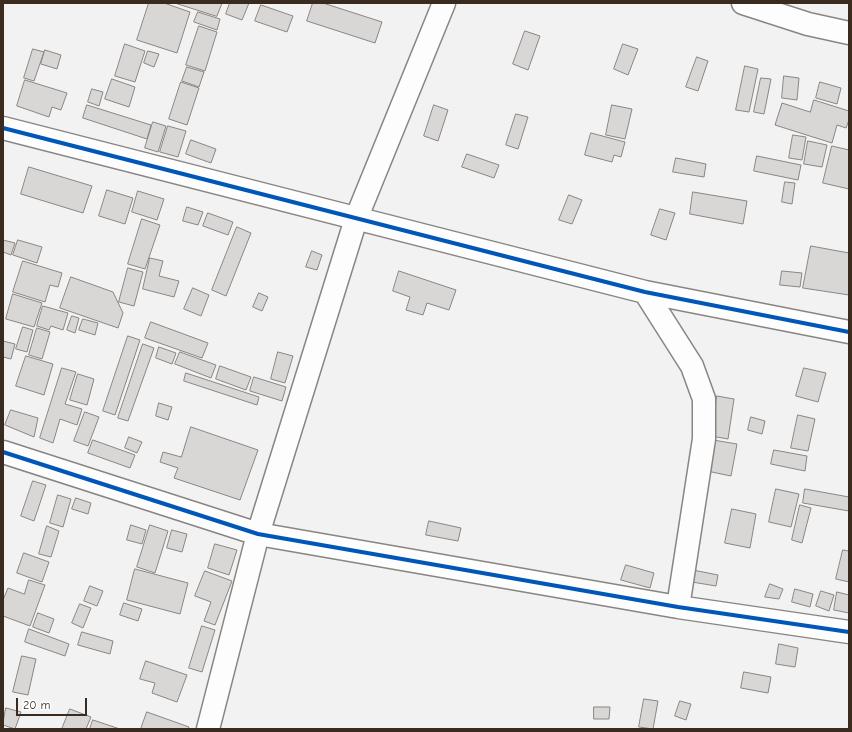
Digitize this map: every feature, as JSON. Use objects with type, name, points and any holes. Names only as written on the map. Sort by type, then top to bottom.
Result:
[{"type":"street","points":[[208,729],[258,534],[356,219],[444,3]]},
{"type":"street","points":[[743,3],[808,24],[849,33]]},
{"type":"street","points":[[3,128],[645,292],[849,332]]},
{"type":"street","points":[[645,292],[692,366],[704,399],[704,439],[678,607]]},
{"type":"street","points":[[3,452],[258,534],[678,607],[849,632]]},
{"type":"building","points":[[149,3],[164,3],[190,12],[177,53],[137,40]]},
{"type":"building","points":[[175,3],[222,3],[217,16]]},
{"type":"building","points":[[230,3],[249,3],[242,20],[226,14]]},
{"type":"building","points":[[313,3],[323,3],[382,22],[375,43],[307,21]]},
{"type":"building","points":[[261,5],[293,16],[287,32],[255,21]]},
{"type":"building","points":[[198,12],[220,19],[217,30],[194,22]]},
{"type":"building","points":[[199,26],[217,32],[205,71],[186,65]]},
{"type":"building","points":[[525,31],[540,36],[528,70],[513,64]]},
{"type":"building","points":[[125,44],[145,51],[135,82],[115,76]]},
{"type":"building","points":[[623,44],[638,49],[628,75],[614,69]]},
{"type":"building","points":[[33,49],[44,52],[34,81],[24,78]]},
{"type":"building","points":[[45,50],[61,55],[57,69],[41,64]]},
{"type":"building","points":[[148,51],[159,54],[154,67],[144,63]]},
{"type":"building","points":[[697,57],[708,61],[698,91],[686,87]]},
{"type":"building","points":[[745,66],[758,69],[749,112],[736,110]]},
{"type":"building","points":[[187,67],[204,72],[199,87],[182,81]]},
{"type":"building","points":[[784,76],[799,78],[797,100],[782,98]]},
{"type":"building","points":[[761,78],[771,79],[764,114],[754,112]]},
{"type":"building","points":[[112,79],[135,87],[129,107],[105,99]]},
{"type":"building","points":[[25,80],[67,93],[61,110],[52,107],[49,117],[17,106]]},
{"type":"building","points":[[181,82],[199,88],[187,125],[169,119]]},
{"type":"building","points":[[820,82],[841,88],[837,104],[816,98]]},
{"type":"building","points":[[92,89],[103,92],[99,106],[88,102]]},
{"type":"building","points":[[814,100],[849,111],[849,120],[846,128],[837,125],[832,143],[775,125],[782,103],[810,112]]},
{"type":"building","points":[[87,105],[151,125],[147,139],[83,118]]},
{"type":"building","points":[[434,105],[448,110],[438,141],[424,136]]},
{"type":"building","points":[[612,105],[632,109],[625,139],[606,135]]},
{"type":"building","points":[[516,114],[528,117],[518,149],[506,145]]},
{"type":"building","points":[[153,122],[166,126],[158,152],[145,148]]},
{"type":"building","points":[[168,126],[186,131],[178,157],[160,152]]},
{"type":"building","points":[[591,133],[625,142],[621,157],[614,155],[612,162],[585,155]]},
{"type":"building","points":[[793,135],[806,137],[802,160],[789,158]]},
{"type":"building","points":[[191,140],[216,149],[211,163],[186,154]]},
{"type":"building","points":[[808,141],[827,145],[822,167],[804,164]]},
{"type":"building","points":[[832,146],[849,150],[849,189],[823,183]]},
{"type":"building","points":[[467,154],[499,165],[494,178],[462,167]]},
{"type":"building","points":[[757,156],[801,165],[798,180],[754,171]]},
{"type":"building","points":[[676,158],[706,164],[704,177],[673,172]]},
{"type":"building","points":[[29,167],[92,186],[83,213],[21,194]]},
{"type":"building","points":[[785,182],[795,183],[792,204],[782,202]]},
{"type":"building","points":[[107,190],[133,198],[125,224],[99,216]]},
{"type":"building","points":[[138,191],[164,199],[157,220],[132,212]]},
{"type":"building","points":[[693,192],[747,201],[743,224],[690,214]]},
{"type":"building","points":[[569,195],[582,200],[572,224],[559,220]]},
{"type":"building","points":[[187,207],[203,212],[198,225],[183,221]]},
{"type":"building","points":[[660,209],[675,213],[666,240],[651,235]]},
{"type":"building","points":[[208,213],[233,222],[228,235],[203,226]]},
{"type":"building","points":[[142,219],[160,225],[145,269],[128,264]]},
{"type":"building","points":[[237,227],[251,233],[226,296],[212,290]]},
{"type":"building","points":[[3,240],[15,243],[11,255],[3,252]]},
{"type":"building","points":[[18,240],[42,247],[37,263],[13,255]]},
{"type":"building","points":[[811,246],[849,253],[849,295],[803,288]]},
{"type":"building","points":[[312,251],[322,255],[317,270],[306,267]]},
{"type":"building","points":[[150,258],[163,261],[159,276],[179,281],[174,297],[143,289]]},
{"type":"building","points":[[23,261],[62,273],[58,287],[50,285],[45,302],[13,292]]},
{"type":"building","points":[[128,268],[143,272],[134,306],[119,302]]},
{"type":"building","points":[[399,271],[456,290],[449,310],[427,303],[423,315],[406,310],[410,297],[393,291]]},
{"type":"building","points":[[782,271],[802,273],[800,287],[780,285]]},
{"type":"building","points":[[71,277],[113,292],[123,313],[118,328],[60,308]]},
{"type":"building","points":[[193,288],[209,295],[201,316],[184,309]]},
{"type":"building","points":[[259,293],[268,297],[262,311],[253,307]]},
{"type":"building","points":[[13,294],[42,303],[34,327],[6,319]]},
{"type":"building","points":[[43,306],[68,313],[63,330],[51,326],[49,330],[37,326]]},
{"type":"building","points":[[72,316],[79,318],[75,333],[67,330]]},
{"type":"building","points":[[83,319],[98,323],[95,335],[79,330]]},
{"type":"building","points":[[151,322],[208,343],[202,358],[145,338]]},
{"type":"building","points":[[23,327],[33,330],[27,352],[16,349]]},
{"type":"building","points":[[37,328],[50,332],[42,359],[29,355]]},
{"type":"building","points":[[128,336],[140,340],[115,415],[103,411]]},
{"type":"building","points":[[3,341],[15,344],[11,359],[3,357]]},
{"type":"building","points":[[143,344],[154,348],[128,421],[118,418]]},
{"type":"building","points":[[159,347],[176,353],[172,364],[156,358]]},
{"type":"building","points":[[180,352],[216,365],[211,378],[175,364]]},
{"type":"building","points":[[278,352],[293,356],[285,383],[271,379]]},
{"type":"building","points":[[26,356],[53,364],[44,395],[16,386]]},
{"type":"building","points":[[220,366],[251,377],[246,390],[216,379]]},
{"type":"building","points":[[62,368],[76,372],[65,404],[82,409],[77,425],[60,419],[53,443],[40,438]]},
{"type":"building","points":[[804,368],[826,373],[818,402],[796,396]]},
{"type":"building","points":[[186,373],[259,397],[257,405],[184,381]]},
{"type":"building","points":[[78,374],[94,379],[87,405],[70,400]]},
{"type":"building","points":[[254,377],[286,387],[282,401],[250,391]]},
{"type":"building","points":[[717,396],[734,399],[728,439],[711,436]]},
{"type":"building","points":[[159,403],[172,407],[168,420],[156,416]]},
{"type":"building","points":[[11,410],[38,418],[34,437],[5,425]]},
{"type":"building","points":[[85,412],[99,417],[88,446],[74,441]]},
{"type":"building","points":[[798,415],[815,419],[808,451],[791,448]]},
{"type":"building","points":[[751,417],[765,421],[762,434],[748,430]]},
{"type":"building","points":[[191,427],[258,450],[240,500],[174,478],[178,468],[160,462],[163,452],[181,457]]},
{"type":"building","points":[[129,437],[142,442],[137,453],[125,448]]},
{"type":"building","points":[[93,440],[135,455],[130,468],[88,453]]},
{"type":"building","points":[[713,440],[737,444],[731,476],[707,471]]},
{"type":"building","points":[[774,450],[807,456],[805,471],[771,464]]},
{"type":"building","points":[[33,481],[46,485],[34,521],[21,516]]},
{"type":"building","points":[[776,489],[799,494],[791,527],[769,522]]},
{"type":"building","points":[[805,489],[849,497],[849,511],[803,503]]},
{"type":"building","points":[[58,495],[71,499],[63,527],[50,523]]},
{"type":"building","points":[[76,498],[91,503],[88,514],[72,509]]},
{"type":"building","points":[[800,505],[811,508],[802,543],[792,540]]},
{"type":"building","points":[[732,509],[756,514],[750,548],[725,543]]},
{"type":"building","points":[[429,521],[461,528],[458,541],[426,535]]},
{"type":"building","points":[[131,525],[146,530],[142,544],[127,540]]},
{"type":"building","points":[[150,525],[168,531],[155,573],[137,567]]},
{"type":"building","points":[[47,526],[59,531],[51,557],[39,554]]},
{"type":"building","points":[[172,530],[187,534],[182,552],[167,548]]},
{"type":"building","points":[[215,544],[237,550],[229,575],[208,568]]},
{"type":"building","points":[[843,550],[849,551],[849,582],[836,579]]},
{"type":"building","points":[[24,553],[49,562],[42,582],[17,573]]},
{"type":"building","points":[[626,565],[654,573],[650,588],[621,580]]},
{"type":"building","points":[[135,569],[188,583],[180,614],[127,600]]},
{"type":"building","points":[[688,569],[718,575],[716,586],[686,581]]},
{"type":"building","points":[[205,571],[232,581],[215,625],[204,621],[211,602],[195,596]]},
{"type":"building","points":[[29,580],[45,585],[30,626],[3,616],[3,600],[8,588],[24,594]]},
{"type":"building","points":[[770,584],[783,589],[779,599],[765,597]]},
{"type":"building","points":[[90,586],[103,591],[97,606],[84,601]]},
{"type":"building","points":[[795,589],[813,594],[810,607],[792,602]]},
{"type":"building","points":[[821,591],[834,595],[829,611],[816,606]]},
{"type":"building","points":[[837,592],[849,595],[849,613],[834,610]]},
{"type":"building","points":[[124,603],[142,609],[138,621],[120,615]]},
{"type":"building","points":[[80,604],[91,608],[83,628],[72,623]]},
{"type":"building","points":[[38,613],[54,619],[49,633],[33,627]]},
{"type":"building","points":[[202,626],[215,630],[202,672],[189,668]]},
{"type":"building","points":[[29,629],[69,644],[65,656],[25,642]]},
{"type":"building","points":[[82,632],[113,641],[110,654],[78,645]]},
{"type":"building","points":[[779,644],[798,648],[795,667],[776,664]]},
{"type":"building","points":[[22,656],[36,659],[28,695],[13,692]]},
{"type":"building","points":[[146,661],[187,675],[177,702],[152,693],[155,683],[140,679]]},
{"type":"building","points":[[744,672],[771,677],[768,693],[741,688]]},
{"type":"building","points":[[644,699],[658,701],[653,729],[639,727]]},
{"type":"building","points":[[680,701],[691,704],[686,720],[675,716]]},
{"type":"building","points":[[594,707],[610,707],[609,719],[594,719]]},
{"type":"building","points":[[6,708],[21,712],[15,729],[3,725]]},
{"type":"building","points":[[70,709],[91,717],[86,729],[62,729]]},
{"type":"building","points":[[147,712],[189,727],[188,729],[141,729]]},
{"type":"building","points":[[93,720],[120,729],[90,729]]},
{"type":"cycle path","points":[[3,128],[645,292],[849,332]]},
{"type":"cycle path","points":[[3,452],[258,534],[678,607],[849,632]]}]
